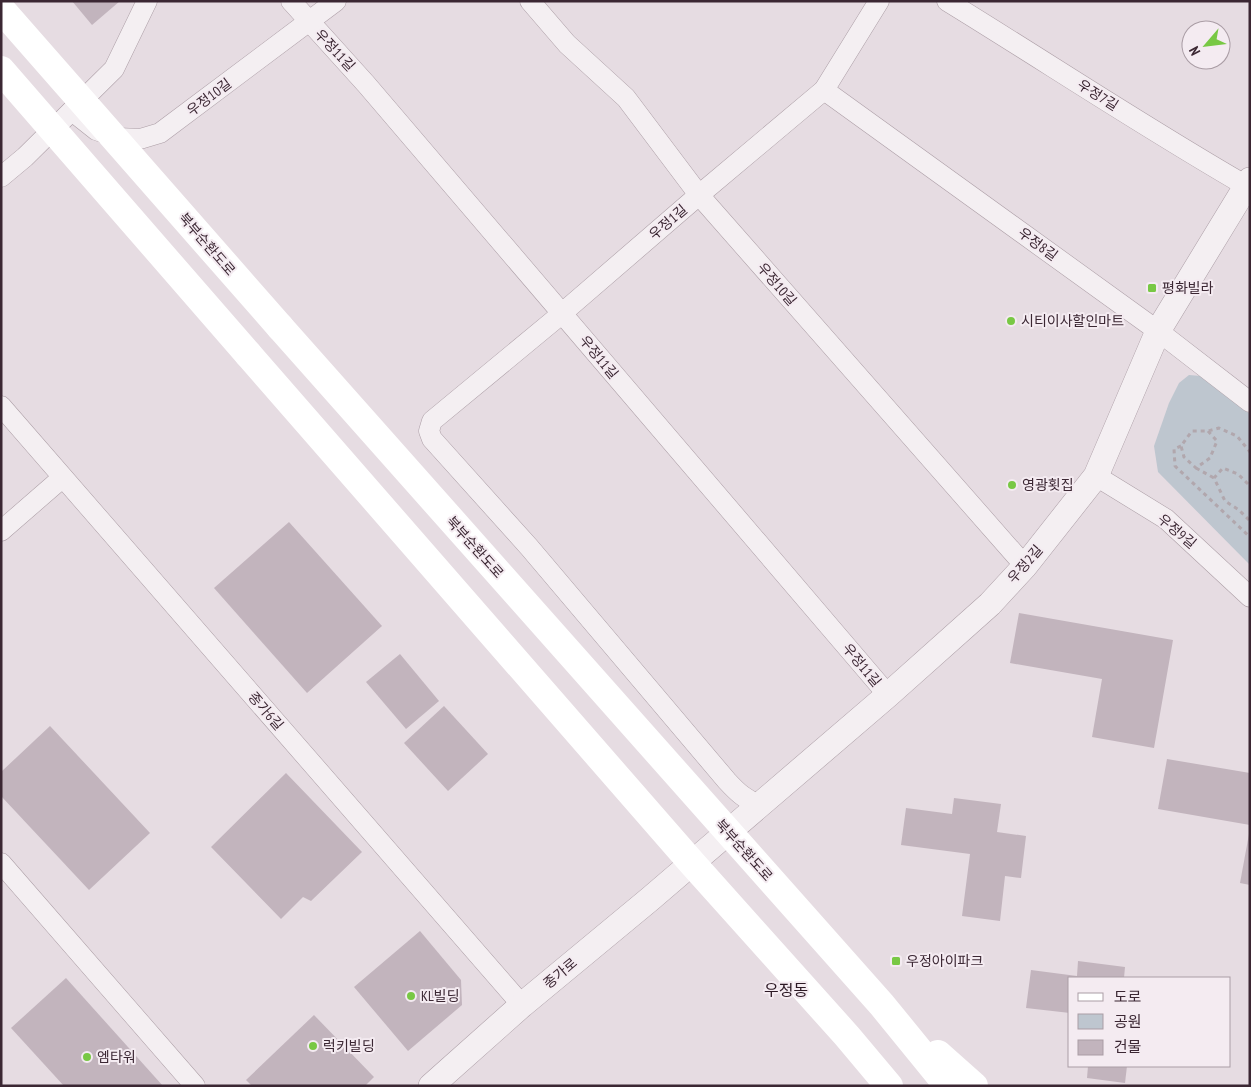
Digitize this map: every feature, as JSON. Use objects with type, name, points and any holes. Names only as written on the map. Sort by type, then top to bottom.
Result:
[{"type":"main road","name":"북부순환도로","points":[[1,9],[280,327],[882,1005],[948,1086]]},
{"type":"main road","points":[[1,70],[692,863],[847,1036],[889,1086]]},
{"type":"main road","points":[[882,1005],[974,1086]]},
{"type":"street","points":[[1,177],[25,157],[114,69],[146,1]]},
{"type":"street","name":"우정11길","points":[[291,1],[366,84],[888,695]]},
{"type":"street","name":"우정10길","points":[[72,111],[96,130],[118,138],[140,140],[160,133],[336,1]]},
{"type":"street","name":"우정10길","points":[[530,1],[567,44],[626,98],[699,195],[1025,566]]},
{"type":"street","name":"우정1길","points":[[759,805],[747,800],[727,781],[529,547],[432,439],[429,431],[432,421],[824,90],[879,1]]},
{"type":"street","name":"우정7길","points":[[947,1],[1136,120],[1249,185]]},
{"type":"street","name":"우정8길","points":[[824,90],[1158,331],[1250,402]]},
{"type":"street","name":"우정2길","points":[[692,863],[888,695],[990,604],[1025,566],[1096,476],[1158,331],[1249,185]]},
{"type":"street","name":"종가6길","points":[[1,406],[522,1005]]},
{"type":"street","name":"우정9길","points":[[1096,476],[1166,519],[1250,597]]},
{"type":"street","points":[[1,531],[62,478]]},
{"type":"street","points":[[1,863],[195,1086]]},
{"type":"street","name":"종가로","points":[[431,1086],[522,1005],[692,863]]},
{"type":"path","points":[[1250,452],[1237,436],[1219,428],[1208,431],[1192,431],[1181,446],[1174,449],[1176,466],[1250,537]]},
{"type":"path","points":[[1196,468],[1210,458],[1217,441],[1208,431]]},
{"type":"path","points":[[1181,446],[1184,457],[1196,468],[1214,478],[1225,501],[1250,520]]},
{"type":"path","points":[[1214,478],[1223,468],[1238,474],[1250,486]]},
{"type":"green space","points":[[1189,375],[1201,376],[1250,414],[1250,565],[1158,472],[1154,446],[1169,403],[1179,383]]},
{"type":"building","points":[[72,1],[120,1],[92,25]]},
{"type":"building","points":[[289,522],[382,626],[307,693],[214,588]]},
{"type":"building","points":[[1019,613],[1173,640],[1154,748],[1092,737],[1102,679],[1010,663]]},
{"type":"building","points":[[400,654],[439,701],[406,729],[366,682]]},
{"type":"building","points":[[444,706],[488,754],[448,791],[404,743]]},
{"type":"building","points":[[50,726],[150,833],[89,890],[1,796],[1,772]]},
{"type":"building","points":[[1167,759],[1250,773],[1250,825],[1158,809]]},
{"type":"building","points":[[286,773],[362,852],[311,901],[303,897],[281,919],[211,847]]},
{"type":"building","points":[[954,798],[1001,804],[997,832],[1026,836],[1021,878],[1005,876],[1000,921],[962,916],[970,854],[901,845],[906,808],[952,814]]},
{"type":"building","points":[[1250,835],[1250,885],[1240,883]]},
{"type":"building","name":"KL빌딩","points":[[420,931],[461,980],[462,1005],[408,1051],[354,987]]},
{"type":"building","points":[[1078,961],[1125,967],[1124,977],[1068,977],[1068,1013],[1026,1008],[1031,970],[1077,976]]},
{"type":"building","name":"엠타워","points":[[66,978],[163,1086],[64,1086],[11,1028]]},
{"type":"building","name":"럭키빌딩","points":[[314,1015],[374,1077],[365,1086],[252,1086],[246,1080]]},
{"type":"building","points":[[1088,1067],[1127,1067],[1125,1083],[1087,1078]]},
{"type":"place","name":"평화빌라","points":[[1152,288]]},
{"type":"place","name":"시티이사할인마트","points":[[1011,321]]},
{"type":"place","name":"영광횟집","points":[[1012,485]]},
{"type":"place","name":"우정아이파크","points":[[896,961]]},
{"type":"place","name":"KL빌딩","points":[[411,996]]},
{"type":"place","name":"럭키빌딩","points":[[313,1046]]},
{"type":"place","name":"엠타워","points":[[87,1057]]},
{"type":"district","name":"우정동","points":[[786,990]]}]
